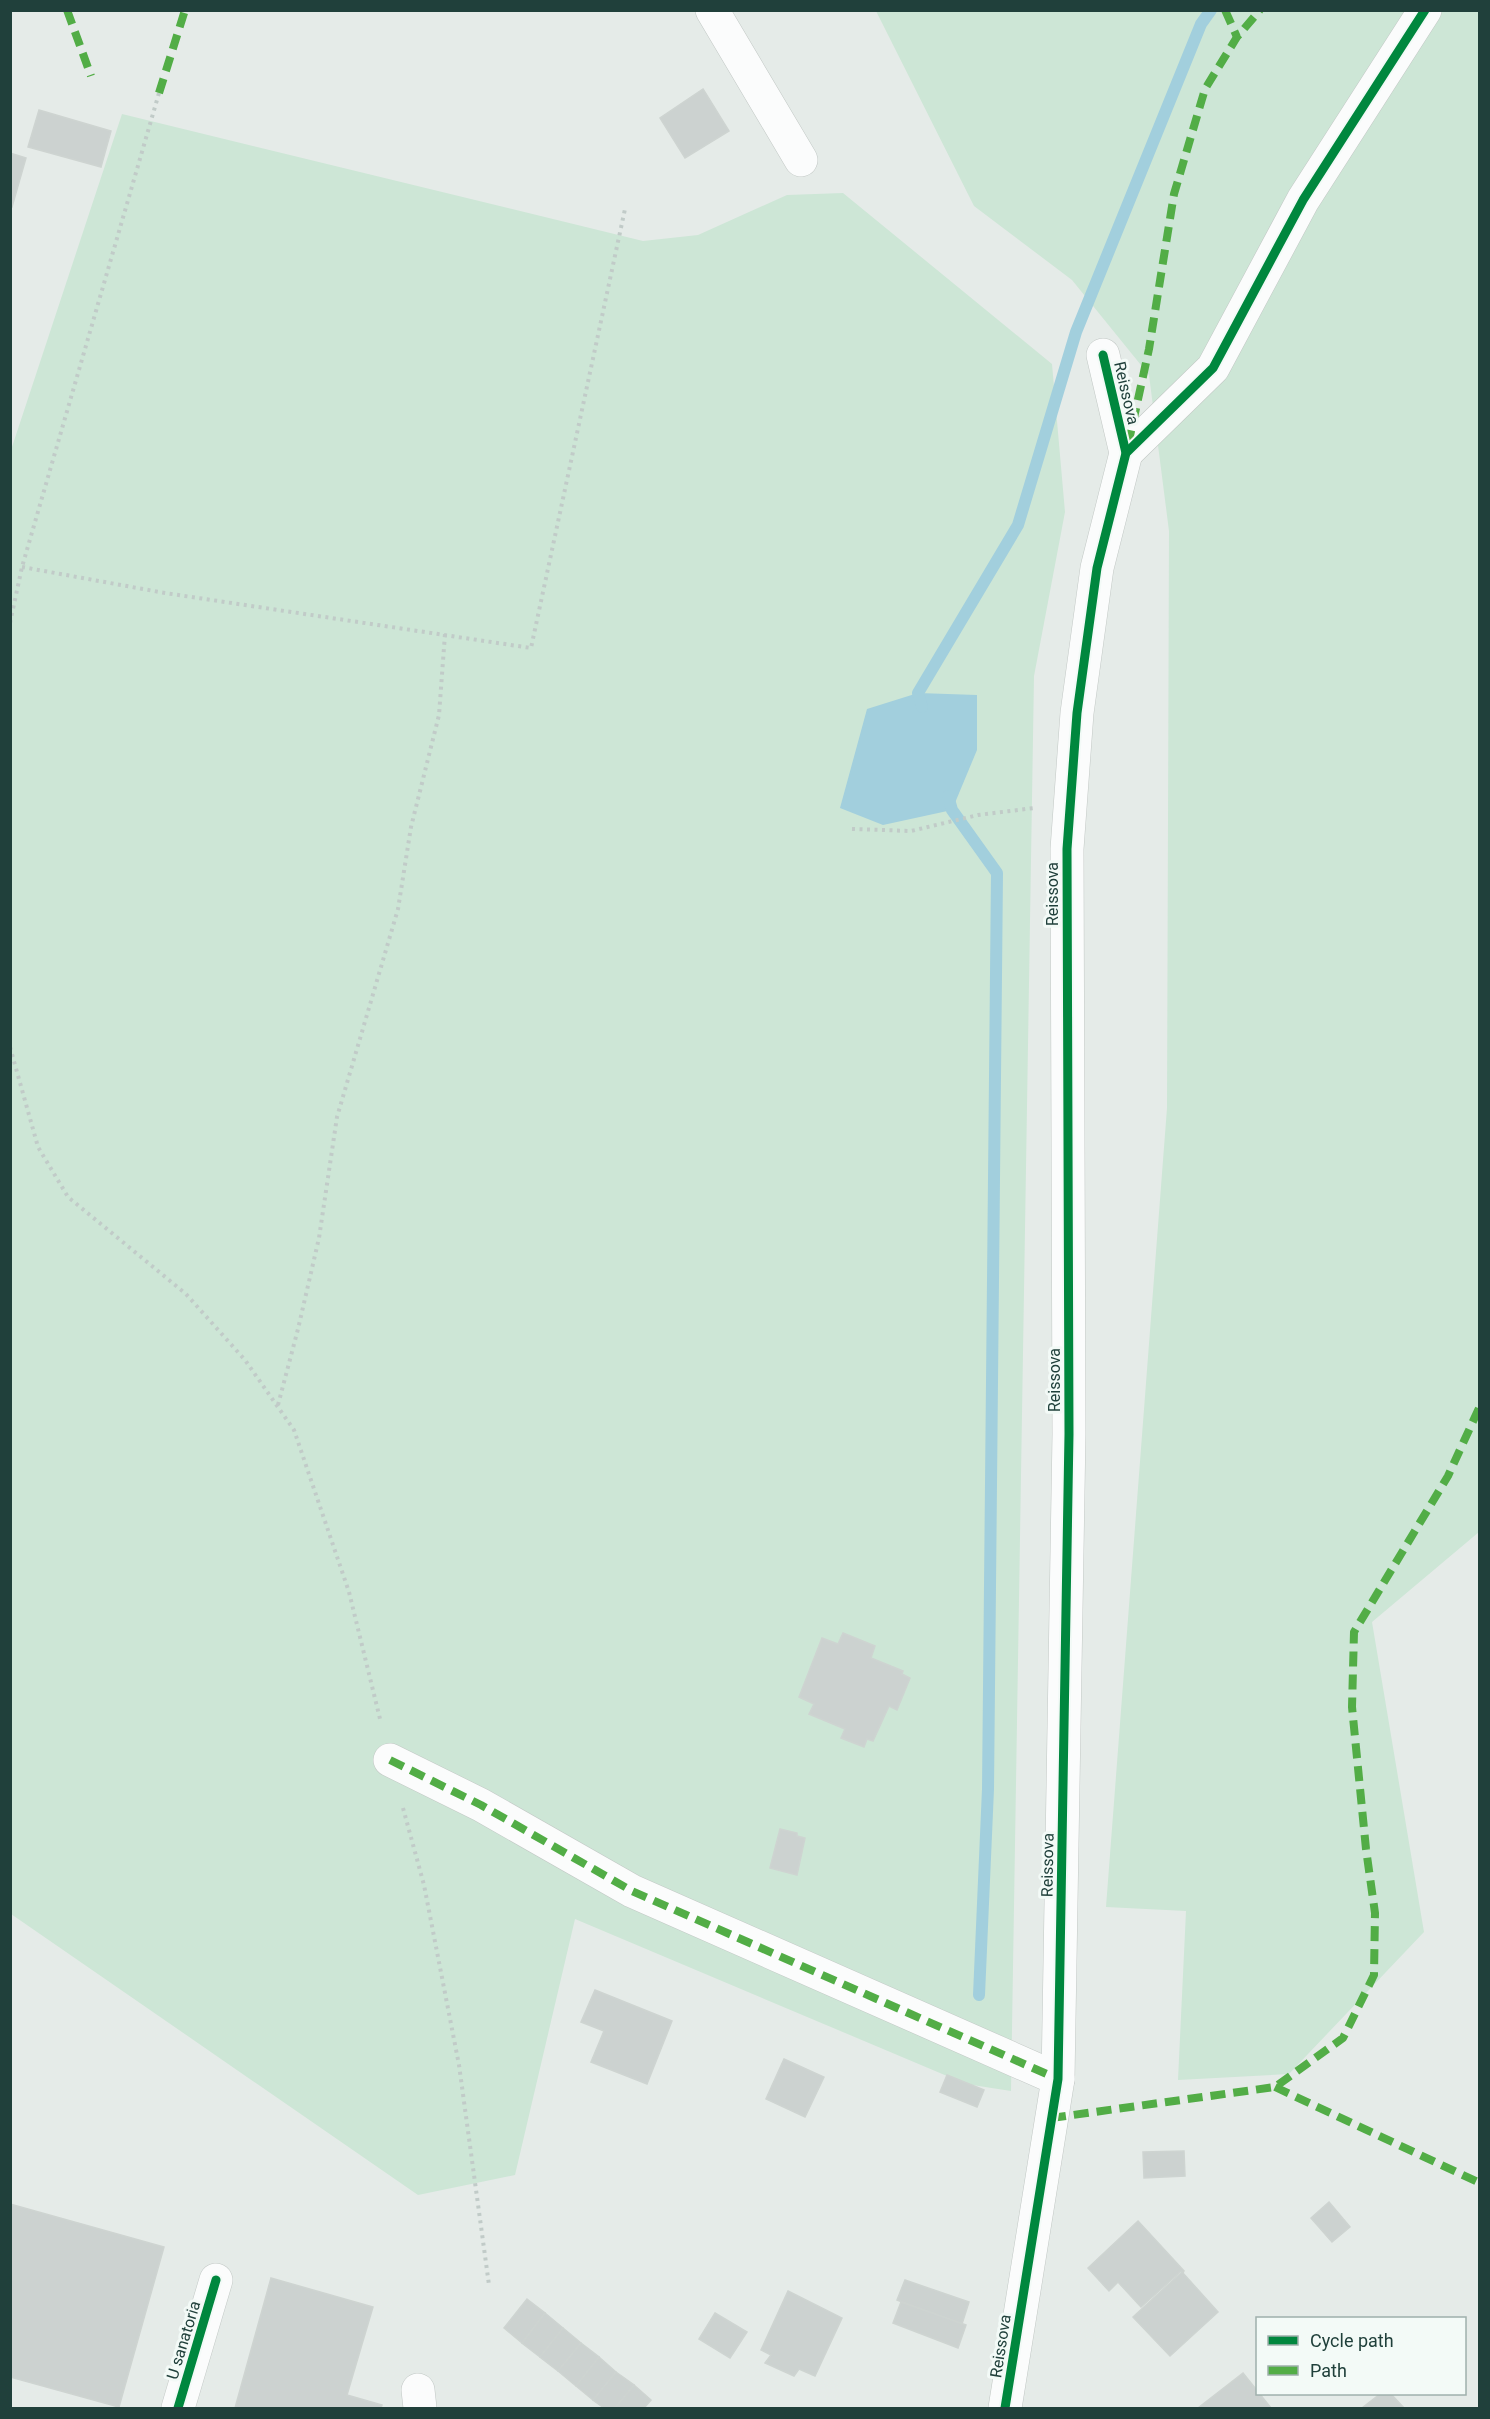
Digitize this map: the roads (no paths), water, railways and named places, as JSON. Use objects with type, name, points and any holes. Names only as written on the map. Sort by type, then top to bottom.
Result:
[{"type":"street","points":[[712,10],[801,160]]},
{"type":"street","points":[[1126,453],[1213,368],[1303,200],[1425,10]]},
{"type":"street","name":"Reissova","points":[[1005,2409],[1058,2079],[1069,1434],[1067,849],[1077,713],[1097,568],[1126,453],[1103,355]]},
{"type":"street","points":[[390,1760],[481,1805],[632,1891],[1058,2079]]},
{"type":"street","name":"U sanatoria","points":[[178,2409],[216,2280]]},
{"type":"water","points":[[918,693],[977,695],[977,750],[952,810],[883,825],[840,808],[867,709]]},
{"type":"waterway","points":[[922,707],[918,693],[1018,525],[1076,332],[1201,24],[1211,10]]},
{"type":"waterway","points":[[948,796],[952,810],[997,873],[988,1789],[979,1995]]}]
